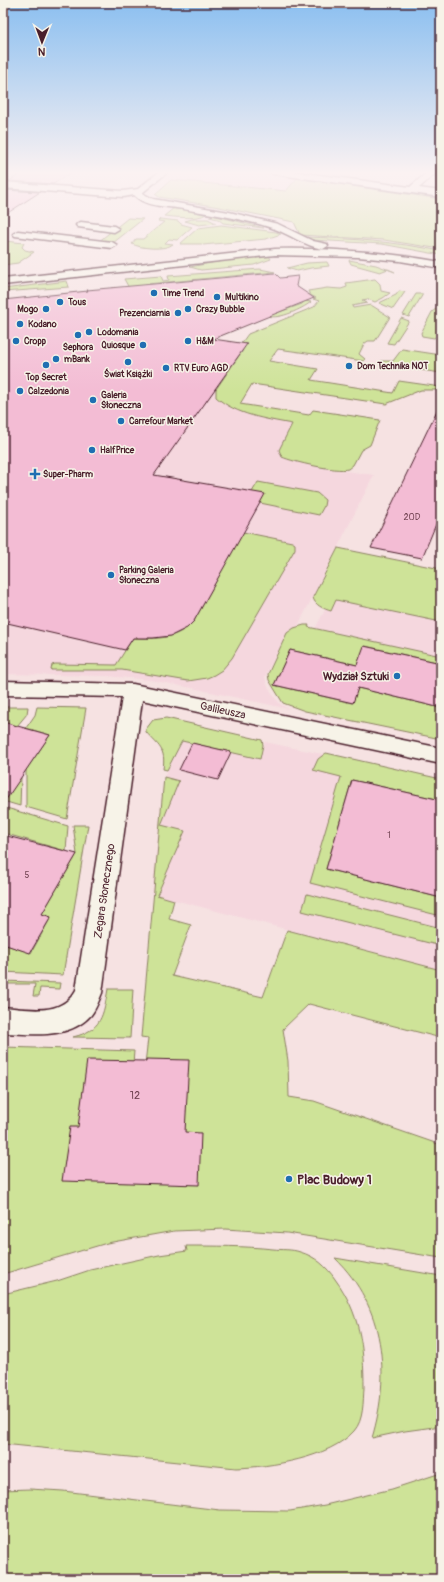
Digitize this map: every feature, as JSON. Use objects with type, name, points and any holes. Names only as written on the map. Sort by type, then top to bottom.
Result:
[{"type":"street","points":[[88,252],[98,245]]},
{"type":"street","points":[[317,245],[321,246]]},
{"type":"street","points":[[3,273],[258,247],[321,246],[399,252],[441,259]]},
{"type":"street","points":[[3,282],[246,255],[308,252],[368,254],[441,265]]},
{"type":"street","name":"Galileusza","points":[[3,688],[133,691],[441,756]]},
{"type":"street","name":"Zegara Słonecznego","points":[[3,1020],[56,1021],[68,1018],[82,1007],[89,992],[133,691]]},
{"type":"shaded area","points":[[223,347],[244,349],[232,408],[292,424],[279,450],[338,470],[374,475],[298,626],[287,633],[265,677],[267,685],[275,698],[281,705],[289,709],[150,680],[107,676],[3,674],[3,529]]},
{"type":"shaded area","points":[[441,569],[441,739],[305,711],[283,703],[269,680],[268,674],[284,642],[316,627],[326,608],[320,601]]},
{"type":"shaded area","points":[[182,741],[260,759],[265,742],[441,779],[441,970],[152,894],[164,777]]},
{"type":"green space","points":[[3,245],[23,245],[22,247],[25,250],[34,252],[18,263],[3,265]]},
{"type":"green space","points":[[135,245],[171,245],[164,248],[140,247]]},
{"type":"green space","points":[[386,245],[402,245],[441,251],[441,255]]},
{"type":"green space","points":[[415,245],[441,245],[441,249]]},
{"type":"green space","points":[[269,256],[271,259],[254,265],[201,270],[190,267],[221,261]]},
{"type":"green space","points":[[349,260],[376,265],[387,269],[380,272],[351,264]]},
{"type":"green space","points":[[327,262],[329,266],[297,271],[287,268],[307,263]]},
{"type":"green space","points":[[260,269],[275,272],[147,284],[129,288],[124,279],[161,276],[163,281],[169,280],[168,276]]},
{"type":"green space","points":[[375,279],[380,284],[381,291],[390,293],[375,302],[368,299],[362,300],[367,303],[352,306],[353,308],[371,305],[390,317],[375,341],[368,341],[364,344],[359,354],[365,359],[364,361],[278,349],[269,361],[318,369],[311,380],[393,393],[399,381],[441,387],[441,390],[421,390],[386,404],[252,384],[240,404],[309,415],[313,410],[380,420],[370,445],[361,450],[353,465],[348,469],[342,470],[315,466],[282,457],[279,450],[292,424],[252,415],[233,408],[216,397],[216,389],[243,350],[238,348],[248,334],[314,307],[319,301],[313,299],[316,298],[310,295],[308,291],[327,288],[341,289],[347,287],[346,283]]},
{"type":"green space","points":[[67,281],[69,287],[3,292],[3,289]]},
{"type":"green space","points":[[399,291],[405,292],[393,309],[379,303],[396,295]]},
{"type":"green space","points":[[416,294],[423,294],[409,317],[403,315]]},
{"type":"green space","points":[[304,301],[311,302],[296,311],[284,315],[273,317],[268,316],[302,304]]},
{"type":"green space","points":[[441,305],[441,318],[438,320],[441,321],[441,334],[434,338],[422,336],[421,333],[432,312]]},
{"type":"green space","points":[[401,318],[409,321],[394,344],[387,343]]},
{"type":"green space","points":[[402,349],[441,355],[441,373],[380,364],[381,361],[393,361]]},
{"type":"green space","points":[[258,482],[317,493],[325,500],[324,506],[319,515],[260,503],[252,492]]},
{"type":"green space","points":[[243,532],[292,542],[295,544],[295,549],[232,658],[222,670],[207,678],[188,681],[122,670],[51,670],[52,665],[55,664],[116,665],[133,638],[166,637],[180,632],[187,627],[194,621]]},
{"type":"green space","points":[[338,548],[441,569],[441,622],[336,600],[331,611],[320,606],[315,602],[313,597]]},
{"type":"green space","points":[[304,625],[441,656],[441,663],[365,646],[357,665],[290,650],[274,685],[352,703],[358,688],[441,708],[441,739],[305,711],[283,703],[269,680],[268,674],[287,633],[294,628]]},
{"type":"green space","points":[[3,707],[28,707],[27,714],[17,726],[3,722]]},
{"type":"green space","points":[[37,707],[86,708],[67,819],[26,807],[26,770],[50,735],[26,728],[35,715]]},
{"type":"green space","points":[[166,718],[262,740],[263,745],[260,759],[182,741],[167,770],[163,769],[164,762],[162,752],[158,745],[146,732],[146,729],[153,720]]},
{"type":"green space","points":[[326,753],[441,779],[441,800],[352,780],[326,869],[441,898],[441,916],[310,883],[341,777],[313,770],[318,759]]},
{"type":"green space","points":[[21,777],[20,806],[3,801],[3,785]]},
{"type":"green space","points":[[164,777],[179,781],[161,825],[185,831],[157,895],[174,900],[169,919],[191,925],[172,976],[263,997],[287,930],[441,970],[441,1038],[309,1004],[283,1029],[288,1061],[289,1097],[314,1101],[441,1145],[441,1258],[287,1233],[225,1229],[174,1231],[107,1243],[3,1274],[3,1047],[134,1051],[133,1064],[145,1064],[148,1038],[141,1037]]},
{"type":"green space","points":[[3,807],[68,826],[66,851],[3,833]]},
{"type":"green space","points":[[73,825],[88,825],[63,975],[3,972],[3,944],[31,953],[51,917],[42,914],[77,854]]},
{"type":"green space","points":[[307,894],[441,928],[441,946],[302,911]]},
{"type":"green space","points":[[3,981],[60,983],[59,989],[40,988],[39,996],[33,996],[35,984],[3,984]]},
{"type":"green space","points":[[108,989],[133,989],[130,1038],[73,1037],[83,1034],[96,1026],[102,1014]]},
{"type":"green space","points":[[186,1246],[294,1250],[311,1256],[328,1270],[350,1305],[359,1331],[363,1358],[364,1388],[360,1421],[354,1431],[330,1448],[315,1454],[282,1463],[236,1468],[3,1444],[3,1294],[57,1281],[90,1270],[159,1255],[187,1251]]},
{"type":"green space","points":[[335,1258],[441,1276],[441,1426],[405,1431],[372,1438],[378,1414],[381,1390],[382,1366],[379,1342],[374,1320],[365,1298],[352,1277]]},
{"type":"green space","points":[[441,1473],[441,1579],[3,1579],[3,1490],[30,1489],[63,1491],[220,1510],[290,1511],[325,1505],[392,1489]]},
{"type":"building","points":[[275,273],[280,278],[298,276],[296,286],[314,298],[213,339],[247,344],[154,475],[265,494],[194,621],[187,628],[171,636],[133,638],[125,650],[3,622],[3,300],[88,291],[87,290]]},
{"type":"building","points":[[441,402],[441,512],[422,558],[371,548]]},
{"type":"building","points":[[364,646],[441,663],[441,708],[358,688],[353,703],[274,685],[290,650],[357,665]]},
{"type":"building","points":[[3,722],[50,735],[3,804]]},
{"type":"building","points":[[192,743],[231,752],[218,780],[179,770]]},
{"type":"building","points":[[352,780],[441,800],[441,898],[326,869]]},
{"type":"building","points":[[3,835],[77,854],[42,914],[51,917],[30,953],[3,944]]},
{"type":"building","points":[[146,1059],[189,1060],[185,1132],[201,1133],[199,1185],[62,1181],[70,1127],[78,1127],[87,1060],[146,1061]]},
{"type":"place","name":"Time Trend","points":[[154,293]]},
{"type":"place","name":"Multikino","points":[[217,297]]},
{"type":"place","name":"Tous","points":[[60,302]]},
{"type":"place","name":"Mogo","points":[[46,309]]},
{"type":"place","name":"Crazy Bubble","points":[[188,309]]},
{"type":"place","name":"Prezenciarnia","points":[[178,313]]},
{"type":"place","name":"Kodano","points":[[20,324]]},
{"type":"place","name":"Lodomania","points":[[89,332]]},
{"type":"place","name":"Sephora","points":[[78,335]]},
{"type":"place","name":"Cropp","points":[[16,341]]},
{"type":"place","name":"H&M","points":[[188,341]]},
{"type":"place","name":"Quiosque","points":[[143,345]]},
{"type":"place","name":"mBank","points":[[56,359]]},
{"type":"place","name":"Świat Książki","points":[[128,362]]},
{"type":"place","name":"Top Secret","points":[[46,365]]},
{"type":"place","name":"Dom Technika NOT","points":[[349,366]]},
{"type":"place","name":"RTV Euro AGD","points":[[166,368]]},
{"type":"place","name":"Calzedonia","points":[[20,391]]},
{"type":"place","name":"Galeria Słoneczna","points":[[93,400]]},
{"type":"place","name":"Carrefour Market","points":[[121,421]]},
{"type":"place","name":"HalfPrice","points":[[92,450]]},
{"type":"place","name":"Super-Pharm","points":[[35,474]]},
{"type":"place","name":"Parking Galeria Słoneczna","points":[[111,575]]},
{"type":"place","name":"Wydział Sztuki","points":[[397,676]]},
{"type":"place","name":"Plac Budowy 1","points":[[289,1179]]}]
